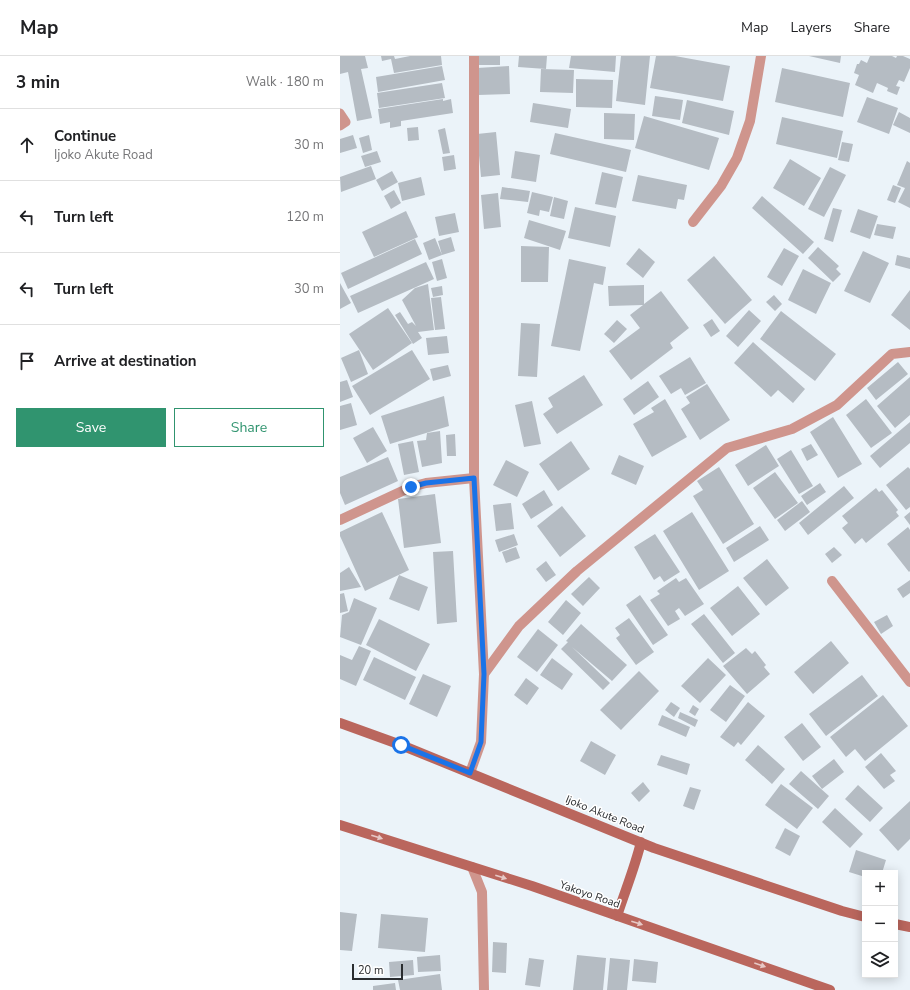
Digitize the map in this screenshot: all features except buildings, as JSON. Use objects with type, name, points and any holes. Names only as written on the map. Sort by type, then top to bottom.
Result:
[{"type":"main road","name":"Ijoko Akute Road","points":[[340,723],[401,745],[654,848],[835,908],[862,915]]},
{"type":"main road","name":"Yakoyo Road","points":[[340,825],[532,886],[830,990]]},
{"type":"main road","points":[[617,916],[637,860],[641,842]]},
{"type":"main road","points":[[898,925],[910,927]]},
{"type":"street","points":[[470,773],[481,742],[484,674],[474,478],[474,56]]},
{"type":"street","points":[[693,222],[721,186],[737,158],[750,121],[761,56]]},
{"type":"street","points":[[484,674],[519,626],[577,571],[727,448],[792,429],[837,406],[892,354],[910,352]]},
{"type":"street","points":[[340,520],[411,487],[426,483],[474,478]]},
{"type":"street","points":[[832,581],[910,682]]},
{"type":"street","points":[[472,868],[482,892],[484,990]]},
{"type":"lane","points":[[340,113],[346,122],[340,126]]},
{"type":"route","points":[[401,745],[470,773],[481,742],[484,674],[474,478],[426,483],[411,487]]}]
